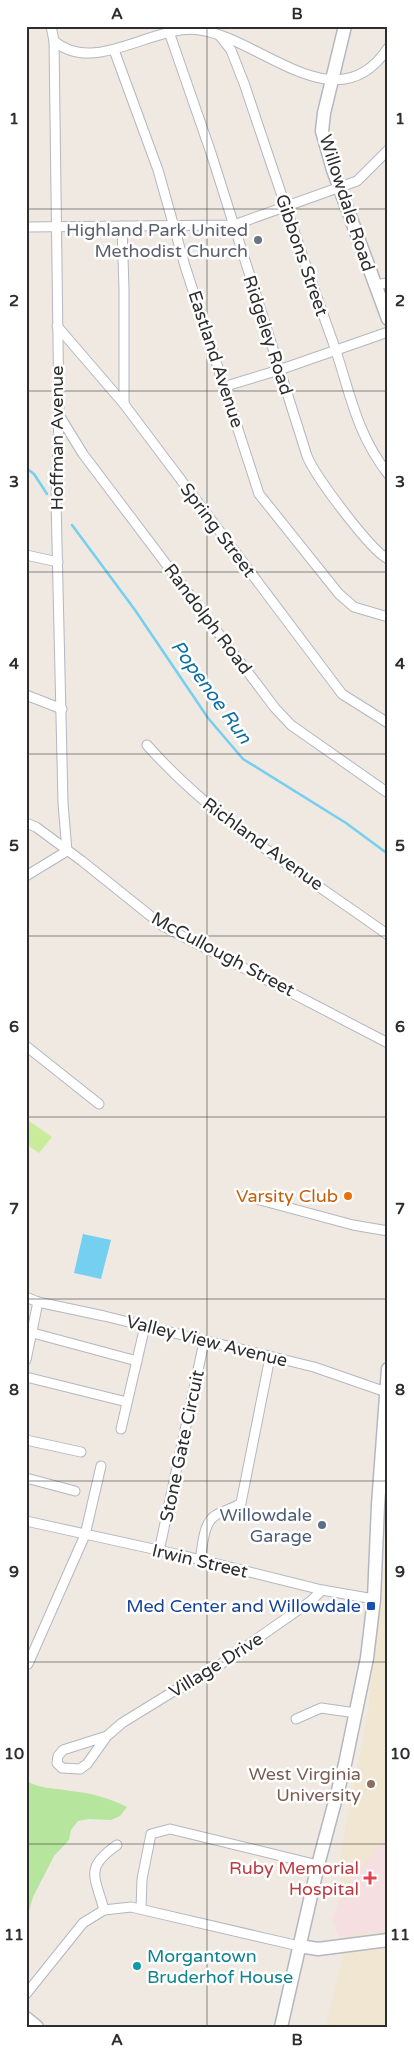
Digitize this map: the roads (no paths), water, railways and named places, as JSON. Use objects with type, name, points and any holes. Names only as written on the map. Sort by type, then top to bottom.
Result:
[{"type":"street","name":"Hoffman Avenue","points":[[51,26],[54,41],[59,415],[56,500],[63,803],[67,851]]},
{"type":"street","name":"Willowdale Road","points":[[345,26],[331,81],[322,131],[374,285],[388,319]]},
{"type":"street","points":[[54,41],[62,48],[89,53],[114,50],[182,29],[201,30],[219,35],[306,74],[331,81],[351,80],[366,71],[388,48]]},
{"type":"street","name":"Ridgeley Road","points":[[168,32],[234,225],[313,470],[366,539],[388,559]]},
{"type":"street","name":"Gibbons Street","points":[[219,35],[231,50],[245,86],[285,207],[336,350],[361,433],[372,454],[388,474]]},
{"type":"street","name":"Eastland Avenue","points":[[114,50],[158,170],[174,227],[259,494],[339,594],[354,607],[388,617]]},
{"type":"street","points":[[26,227],[234,225],[356,181],[388,150]]},
{"type":"street","points":[[122,226],[124,404]]},
{"type":"street","points":[[374,285],[388,283]]},
{"type":"street","name":"Spring Street","points":[[57,326],[124,404],[342,694],[388,723]]},
{"type":"street","points":[[226,386],[280,370],[388,332]]},
{"type":"street","name":"Randolph Road","points":[[59,415],[87,460],[275,708],[296,730],[388,792]]},
{"type":"street","points":[[26,555],[58,562]]},
{"type":"street","points":[[26,695],[62,709]]},
{"type":"street","name":"Richland Avenue","points":[[147,745],[174,775],[208,805],[388,935]]},
{"type":"street","name":"McCullough Street","points":[[26,823],[36,827],[163,926],[388,1043]]},
{"type":"street","points":[[26,876],[67,851]]},
{"type":"street","points":[[26,1046],[99,1104]]},
{"type":"street","points":[[246,1196],[353,1225],[388,1231]]},
{"type":"street","name":"Valley View Avenue","points":[[26,1297],[38,1302],[314,1367],[386,1392]]},
{"type":"street","points":[[26,1360],[38,1302]]},
{"type":"street","points":[[121,1429],[146,1326]]},
{"type":"street","points":[[33,1333],[137,1361]]},
{"type":"street","name":"Stone Gate Circuit","points":[[159,1551],[204,1342]]},
{"type":"street","points":[[200,1560],[207,1524],[213,1516],[235,1508],[241,1503],[270,1357]]},
{"type":"street","points":[[281,2027],[318,1865],[356,1713],[367,1658],[374,1599],[377,1522],[388,1369]]},
{"type":"street","points":[[26,1377],[127,1402]]},
{"type":"street","points":[[26,1440],[81,1452]]},
{"type":"street","points":[[28,1664],[86,1535],[101,1466]]},
{"type":"street","points":[[26,1478],[76,1491]]},
{"type":"street","name":"Irwin Street","points":[[26,1521],[200,1560],[322,1590],[374,1599]]},
{"type":"street","name":"Village Drive","points":[[107,1736],[87,1764],[80,1769],[62,1768],[57,1763],[58,1756],[63,1750],[107,1736],[150,1705],[198,1680],[229,1660],[311,1601],[322,1590]]},
{"type":"street","points":[[296,1719],[320,1708],[356,1713]]},
{"type":"street","points":[[141,1909],[142,1879],[151,1834],[170,1829],[261,1849],[318,1865]]},
{"type":"street","points":[[104,1910],[95,1875],[96,1863],[101,1856],[116,1845]]},
{"type":"street","points":[[26,1994],[83,1923],[104,1910],[131,1907],[318,1949],[388,1940]]},
{"type":"street","points":[[26,2018],[38,2027]]},
{"type":"water","points":[[83,1234],[111,1240],[101,1279],[74,1273]]},
{"type":"waterway","name":"Popenoe Run","points":[[26,468],[34,474],[47,494]]},
{"type":"waterway","name":"Popenoe Run","points":[[72,525],[135,610],[208,718],[243,759],[346,823],[388,854]]},
{"type":"place","name":"Highland Park United Methodist Church","points":[[258,240]]},
{"type":"place","name":"Varsity Club","points":[[348,1196]]},
{"type":"place","name":"Willowdale Garage","points":[[322,1525]]},
{"type":"place","name":"Med Center and Willowdale","points":[[371,1606]]},
{"type":"place","name":"West Virginia University","points":[[371,1784]]},
{"type":"place","name":"Ruby Memorial Hospital","points":[[370,1878]]},
{"type":"place","name":"Morgantown Bruderhof House","points":[[137,1966]]}]
